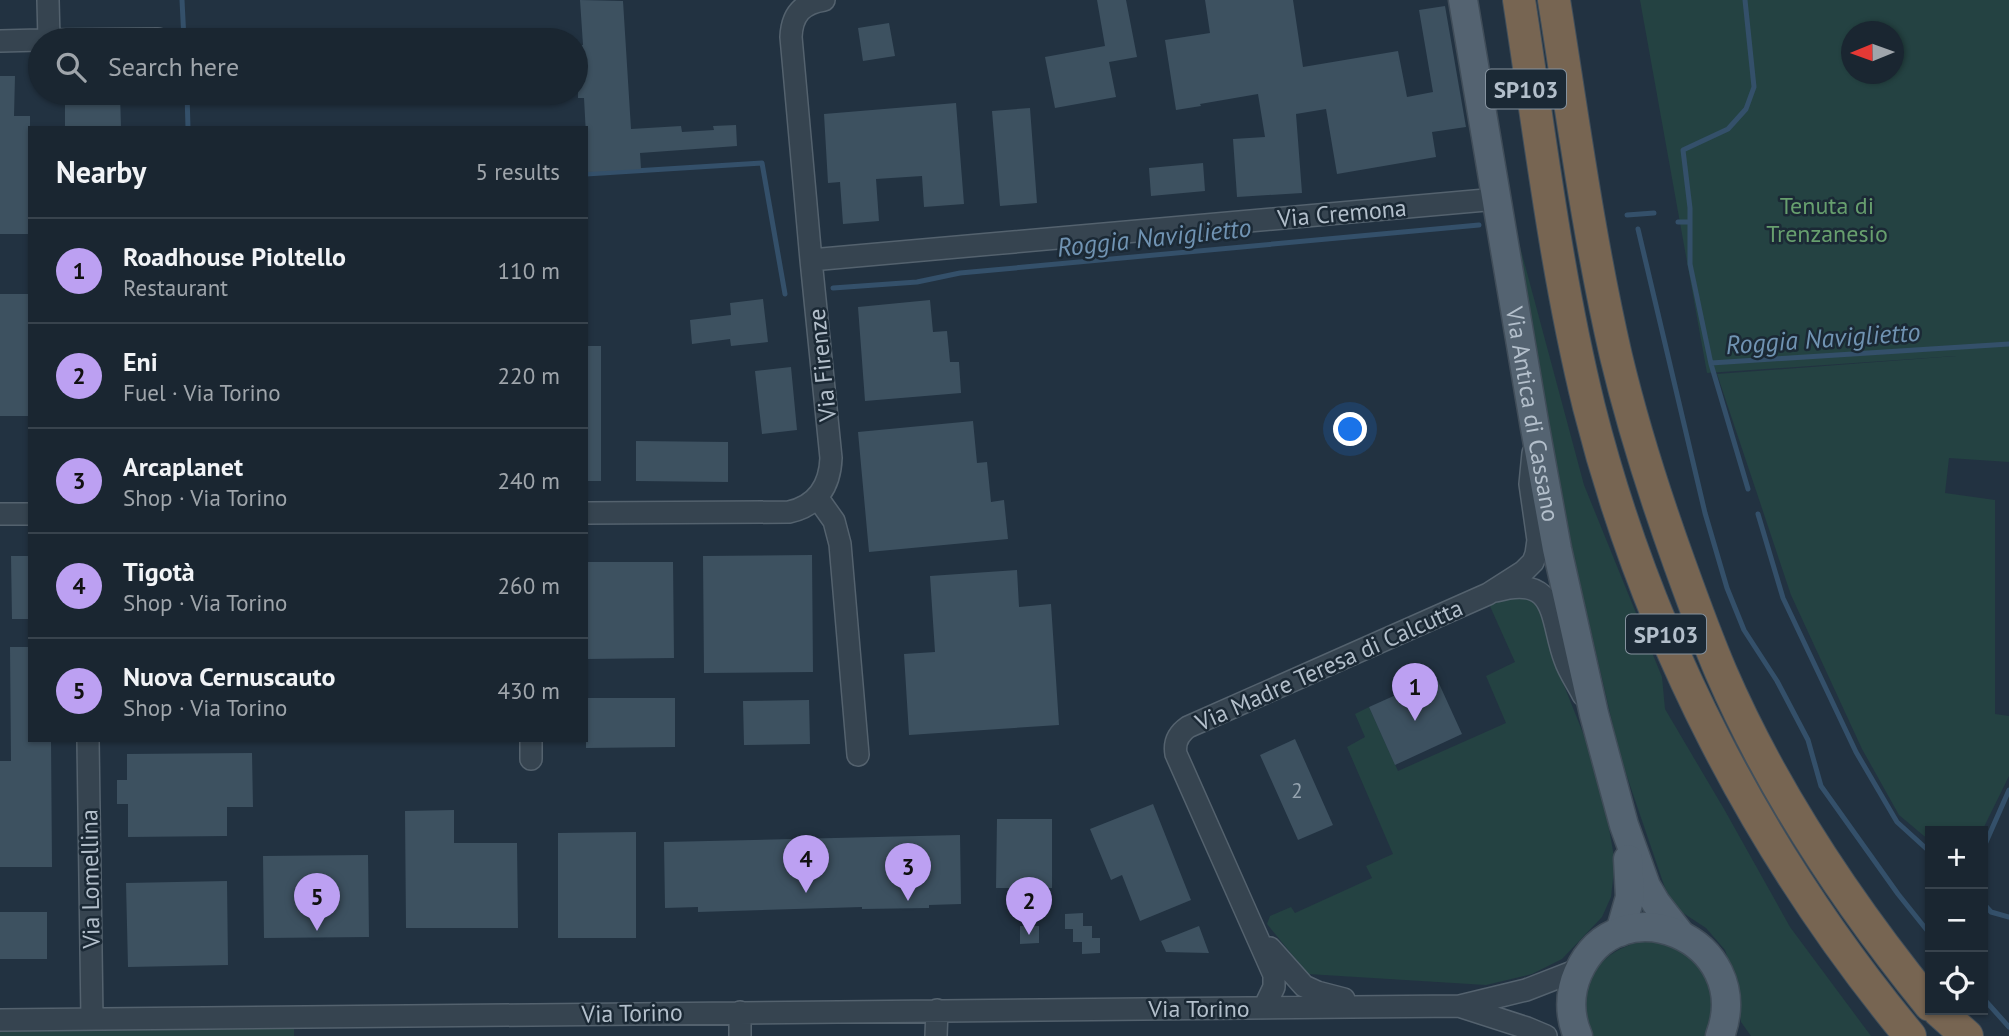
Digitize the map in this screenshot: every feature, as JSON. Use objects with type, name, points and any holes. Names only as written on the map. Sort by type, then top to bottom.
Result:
[{"type":"highway","name":"SP103","points":[[1505,0],[1547,178]]},
{"type":"highway","name":"SP103","points":[[1519,0],[1568,310],[1590,407],[1617,503],[1646,586],[1685,678],[1729,767],[1785,864],[1856,967],[1910,1036]]},
{"type":"highway","name":"SP103","points":[[1554,0],[1583,183],[1609,320],[1634,427],[1664,520],[1717,663],[1760,751],[1815,845],[1870,926],[1925,997]]},
{"type":"highway","name":"SP103","points":[[1563,0],[1583,183]]},
{"type":"highway","points":[[1856,967],[1892,1036]]},
{"type":"highway","name":"SP103","points":[[1939,1015],[1956,1036]]},
{"type":"highway","points":[[1943,1015],[1967,1036]]},
{"type":"main road","name":"Via Antica di Cassano","points":[[1463,0],[1557,549],[1594,714],[1624,825],[1650,892],[1680,934]]},
{"type":"main road","name":"Via Antica di Cassano","points":[[1620,932],[1630,888],[1624,825]]},
{"type":"main road","points":[[1578,1036],[1571,1001],[1573,986],[1580,969],[1597,947],[1620,932],[1643,927],[1657,927],[1680,934],[1700,946],[1718,969],[1725,992],[1725,1031]]},
{"type":"street","points":[[48,0],[49,28]]},
{"type":"street","name":"Via Firenze","points":[[817,1],[797,16],[791,28],[831,458],[828,480],[817,497]]},
{"type":"street","points":[[0,41],[28,40]]},
{"type":"street","name":"Via Cremona","points":[[811,260],[1497,199]]},
{"type":"street","name":"Via Madre Teresa di Calcutta","points":[[1488,594],[1524,571],[1533,562],[1536,554],[1538,540],[1530,484],[1535,428]]},
{"type":"street","points":[[588,513],[789,512],[800,510],[817,497],[831,515],[839,536],[858,755]]},
{"type":"street","points":[[0,514],[28,514]]},
{"type":"street","name":"Via Madre Teresa di Calcutta","points":[[1264,1007],[1275,979],[1257,933],[1177,758],[1175,747],[1179,735],[1188,727],[1488,594],[1521,587],[1534,590],[1552,608],[1565,660],[1594,714]]},
{"type":"street","name":"Via Lomellina","points":[[88,742],[92,1019]]},
{"type":"street","name":"Via Madre Teresa di Calcutta","points":[[1257,933],[1307,988],[1373,1007]]},
{"type":"street","points":[[1373,1007],[1460,1006],[1526,990],[1580,969]]},
{"type":"street","points":[[1460,1006],[1546,1036]]},
{"type":"street","name":"Via Torino","points":[[0,1020],[1373,1007]]},
{"type":"street","points":[[936,1010],[936,1036]]},
{"type":"street","points":[[740,1012],[740,1036]]},
{"type":"green space","name":"Tenuta di Trenzanesio","points":[[1640,0],[2009,0],[2009,462],[1949,458],[1945,493],[1995,500],[1995,714],[2009,716],[2009,776],[1984,826],[1925,826],[1925,837],[1899,815],[1862,749],[1791,595],[1717,374],[1956,356],[1707,373]]},
{"type":"green space","points":[[1515,228],[1584,485],[1662,677],[1665,709],[1790,927],[1871,1036],[1751,1036],[1741,1022],[1725,950],[1706,928],[1677,909],[1665,888],[1620,756],[1567,528]]},
{"type":"green space","points":[[1520,595],[1540,603],[1555,663],[1599,773],[1615,862],[1611,897],[1602,917],[1562,959],[1532,974],[1486,985],[1308,974],[1267,924],[1270,916],[1291,907],[1295,913],[1372,878],[1366,866],[1393,854],[1347,747],[1365,737],[1355,714],[1369,707],[1398,771],[1506,723],[1486,676],[1515,662],[1489,604]]},
{"type":"green space","points":[[1644,941],[1663,942],[1680,949],[1701,968],[1711,993],[1710,1022],[1705,1036],[1593,1036],[1585,1003],[1592,975],[1613,953]]},
{"type":"green space","points":[[294,1026],[294,1036],[0,1036],[0,1031]]},
{"type":"building","points":[[580,0],[623,1],[631,129],[681,126],[682,132],[714,130],[713,126],[736,125],[737,146],[640,153],[641,169],[588,172],[588,126],[586,126],[584,105],[588,105],[588,28],[582,28]]},
{"type":"building","points":[[1097,0],[1126,0],[1137,57],[1109,62],[1116,97],[1055,108],[1045,57],[1105,46]]},
{"type":"building","points":[[1205,0],[1293,0],[1303,67],[1398,51],[1407,97],[1433,92],[1419,10],[1445,6],[1466,127],[1432,132],[1436,157],[1337,174],[1326,109],[1296,114],[1302,193],[1237,197],[1233,139],[1265,137],[1258,94],[1176,110],[1165,40],[1210,33]]},
{"type":"building","points":[[889,23],[895,56],[863,61],[858,28]]},
{"type":"building","points":[[0,76],[15,76],[14,116],[30,116],[28,234],[0,234]]},
{"type":"building","points":[[956,103],[964,204],[924,207],[922,176],[876,179],[879,221],[843,224],[840,182],[828,183],[824,114]]},
{"type":"building","points":[[65,105],[120,105],[121,126],[65,126]]},
{"type":"building","points":[[1030,108],[1037,203],[1000,206],[992,111]]},
{"type":"building","points":[[1203,163],[1205,191],[1151,196],[1149,168]]},
{"type":"building","points":[[0,294],[28,294],[28,416],[0,416]]},
{"type":"building","points":[[763,299],[768,342],[731,346],[730,339],[692,344],[690,320],[731,315],[730,303]]},
{"type":"building","points":[[930,300],[933,332],[947,331],[950,362],[959,362],[961,393],[865,401],[858,307]]},
{"type":"building","points":[[588,346],[601,346],[601,481],[588,481]]},
{"type":"building","points":[[791,367],[797,430],[762,434],[755,371]]},
{"type":"building","points":[[973,421],[977,463],[987,462],[991,502],[1004,500],[1008,539],[869,552],[858,432]]},
{"type":"building","points":[[636,441],[728,442],[728,482],[636,481]]},
{"type":"building","points":[[812,555],[813,672],[704,673],[703,556]]},
{"type":"building","points":[[11,556],[28,556],[28,619],[12,619]]},
{"type":"building","points":[[588,562],[673,562],[674,658],[588,659]]},
{"type":"building","points":[[1017,570],[1019,607],[1051,604],[1059,725],[909,735],[904,654],[935,652],[930,576]]},
{"type":"building","points":[[10,647],[28,647],[28,742],[51,742],[52,867],[0,867],[0,761],[11,761]]},
{"type":"building","points":[[1436,677],[1462,734],[1395,765],[1369,707]]},
{"type":"building","points":[[588,698],[675,698],[675,747],[586,748]]},
{"type":"building","points":[[809,700],[810,744],[744,745],[743,701]]},
{"type":"building","points":[[1295,739],[1333,825],[1298,840],[1260,755]]},
{"type":"building","points":[[252,753],[253,807],[227,807],[227,836],[128,837],[128,804],[117,804],[117,780],[127,780],[127,754]]},
{"type":"building","points":[[1153,804],[1191,900],[1140,921],[1122,875],[1111,880],[1090,829]]},
{"type":"building","points":[[454,810],[454,843],[517,843],[518,928],[406,928],[405,811]]},
{"type":"building","points":[[997,819],[1052,819],[1052,888],[996,888]]},
{"type":"building","points":[[636,832],[636,938],[558,938],[558,833]]},
{"type":"building","points":[[960,835],[961,904],[929,905],[929,908],[862,907],[698,912],[698,907],[665,908],[664,842]]},
{"type":"building","points":[[368,855],[369,937],[264,938],[263,856]]},
{"type":"building","points":[[227,881],[228,965],[128,967],[126,883]]},
{"type":"building","points":[[0,912],[47,912],[47,959],[0,959]]},
{"type":"building","points":[[1083,913],[1083,926],[1092,926],[1092,938],[1100,938],[1100,953],[1082,954],[1082,942],[1073,942],[1073,929],[1065,929],[1065,914]]},
{"type":"building","points":[[1020,926],[1039,926],[1039,943],[1020,944]]},
{"type":"building","points":[[1199,926],[1209,953],[1166,952],[1161,941]]},
{"type":"waterway","name":"Roggia Naviglietto","points":[[182,0],[183,28]]},
{"type":"waterway","name":"Roggia Naviglietto","points":[[1745,0],[1754,87],[1746,109],[1728,129],[1683,150],[1690,208],[1690,264],[1711,364],[1748,489]]},
{"type":"waterway","name":"Roggia Naviglietto","points":[[187,105],[188,126]]},
{"type":"waterway","name":"Roggia Naviglietto","points":[[588,174],[762,163],[785,294]]},
{"type":"waterway","name":"Roggia Naviglietto","points":[[1627,215],[1654,213]]},
{"type":"waterway","name":"Roggia Naviglietto","points":[[1678,222],[1690,222]]},
{"type":"waterway","name":"Roggia Naviglietto","points":[[833,288],[917,282],[960,273],[1479,225]]},
{"type":"waterway","points":[[1638,229],[1705,513],[1727,588],[1744,630],[1777,681],[1808,740],[1821,786],[1925,928]]},
{"type":"waterway","name":"Roggia Naviglietto","points":[[1711,363],[2009,344]]},
{"type":"waterway","points":[[1758,514],[1783,598],[1856,752],[1897,822],[1925,847]]},
{"type":"waterway","points":[[1988,838],[2009,790]]},
{"type":"waterway","points":[[1988,909],[2009,917]]},
{"type":"waterway","points":[[1988,1004],[2009,1027]]},
{"type":"place","name":"Roadhouse Pioltello","points":[[1415,721]]},
{"type":"place","name":"Tigotà","points":[[806,893]]},
{"type":"place","name":"Arcaplanet","points":[[908,901]]},
{"type":"place","name":"Nuova Cernuscauto","points":[[317,931]]},
{"type":"place","name":"Eni","points":[[1029,935]]}]
